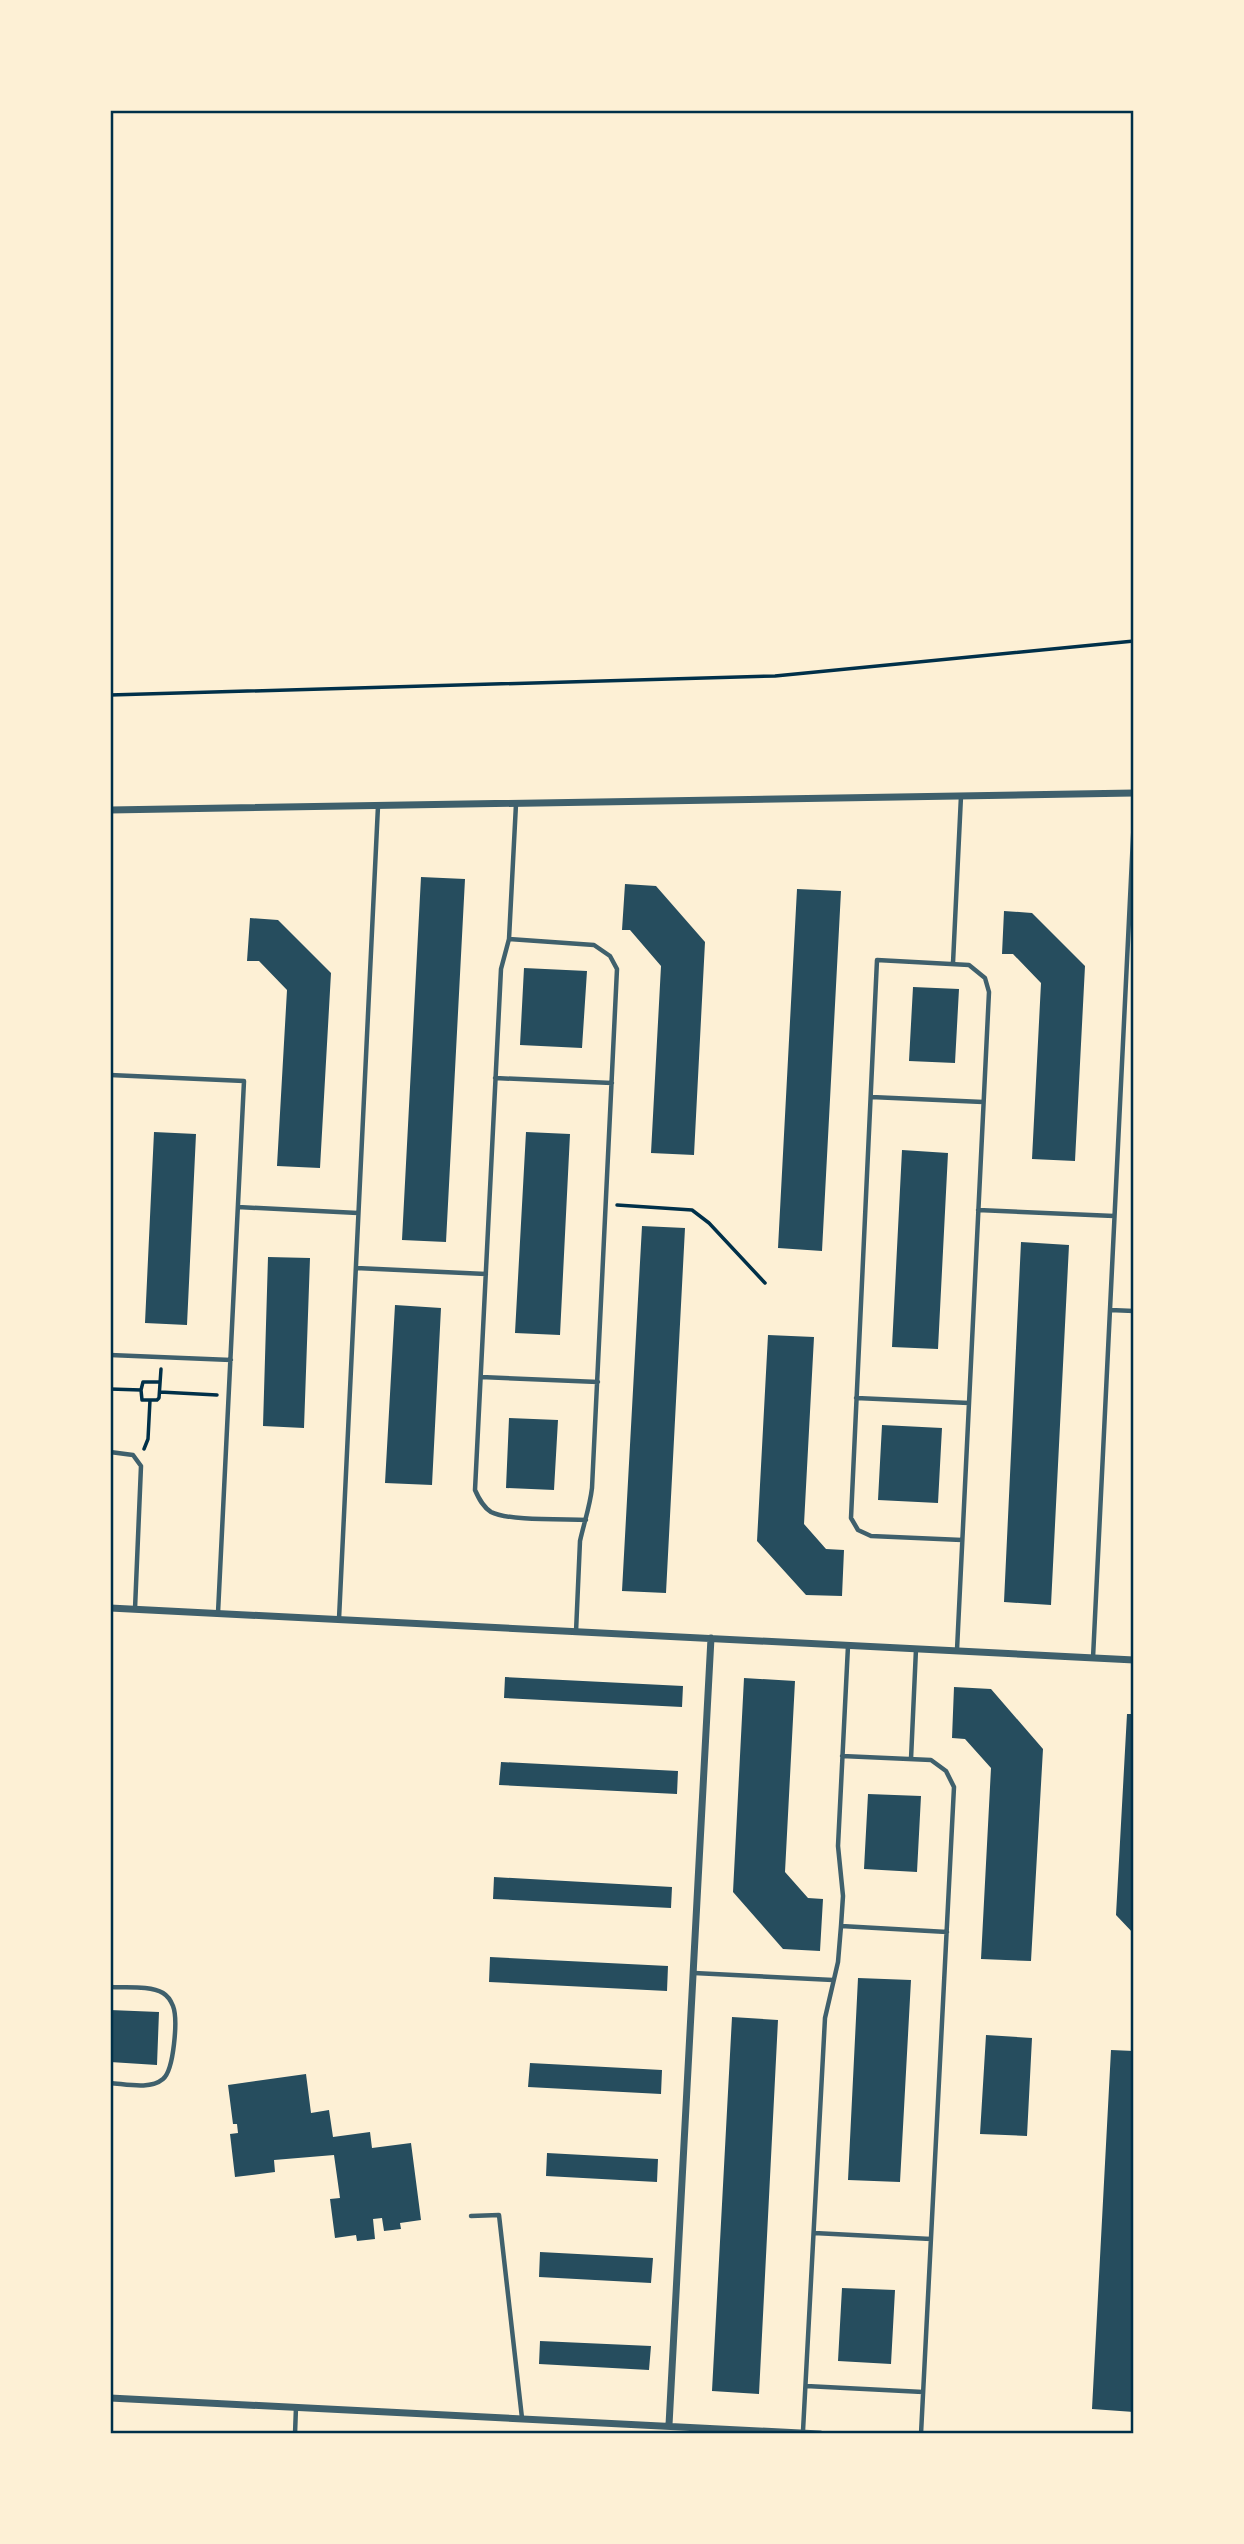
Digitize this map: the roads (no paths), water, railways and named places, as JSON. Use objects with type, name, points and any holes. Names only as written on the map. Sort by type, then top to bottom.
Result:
[{"type":"street","points":[[110,810],[1134,793]]},
{"type":"street","points":[[110,1608],[1134,1660]]},
{"type":"street","points":[[669,2425],[711,1638]]},
{"type":"street","points":[[110,2398],[669,2425],[743,2431],[803,2431],[820,2434]]},
{"type":"lane","points":[[953,963],[961,796]]},
{"type":"lane","points":[[516,804],[509,939],[501,962],[475,1490],[489,1511],[503,1516],[586,1520]]},
{"type":"lane","points":[[339,1619],[378,806]]},
{"type":"lane","points":[[1093,1658],[1134,817]]},
{"type":"lane","points":[[509,939],[584,943],[600,947],[610,956],[617,969],[593,1488],[580,1541],[576,1632]]},
{"type":"lane","points":[[957,1651],[989,992],[985,978],[979,970],[970,965],[877,960],[850,1518],[864,1534],[962,1540]]},
{"type":"lane","points":[[110,1075],[244,1081],[218,1613]]},
{"type":"lane","points":[[495,1078],[612,1083]]},
{"type":"lane","points":[[871,1097],[983,1102]]},
{"type":"lane","points":[[238,1207],[358,1213]]},
{"type":"lane","points":[[978,1210],[1114,1216]]},
{"type":"lane","points":[[356,1268],[486,1275]]},
{"type":"lane","points":[[1110,1310],[1134,1311]]},
{"type":"lane","points":[[110,1355],[231,1360]]},
{"type":"lane","points":[[481,1377],[597,1382]]},
{"type":"lane","points":[[856,1398],[969,1403]]},
{"type":"lane","points":[[110,1452],[133,1455],[138,1460],[141,1472],[135,1609]]},
{"type":"lane","points":[[803,2431],[825,2018],[838,1962],[843,1896],[837,1857],[848,1646]]},
{"type":"lane","points":[[911,1759],[916,1649]]},
{"type":"lane","points":[[842,1756],[931,1760],[946,1771],[954,1787],[921,2434]]},
{"type":"lane","points":[[841,1926],[947,1932]]},
{"type":"lane","points":[[693,1973],[833,1980]]},
{"type":"lane","points":[[110,1987],[161,1992],[170,2000],[174,2011],[172,2064],[167,2075],[157,2083],[149,2085],[110,2083]]},
{"type":"lane","points":[[471,2216],[499,2215],[522,2418]]},
{"type":"lane","points":[[814,2233],[931,2239]]},
{"type":"lane","points":[[806,2386],[923,2392]]},
{"type":"lane","points":[[295,2434],[296,2407]]}]
